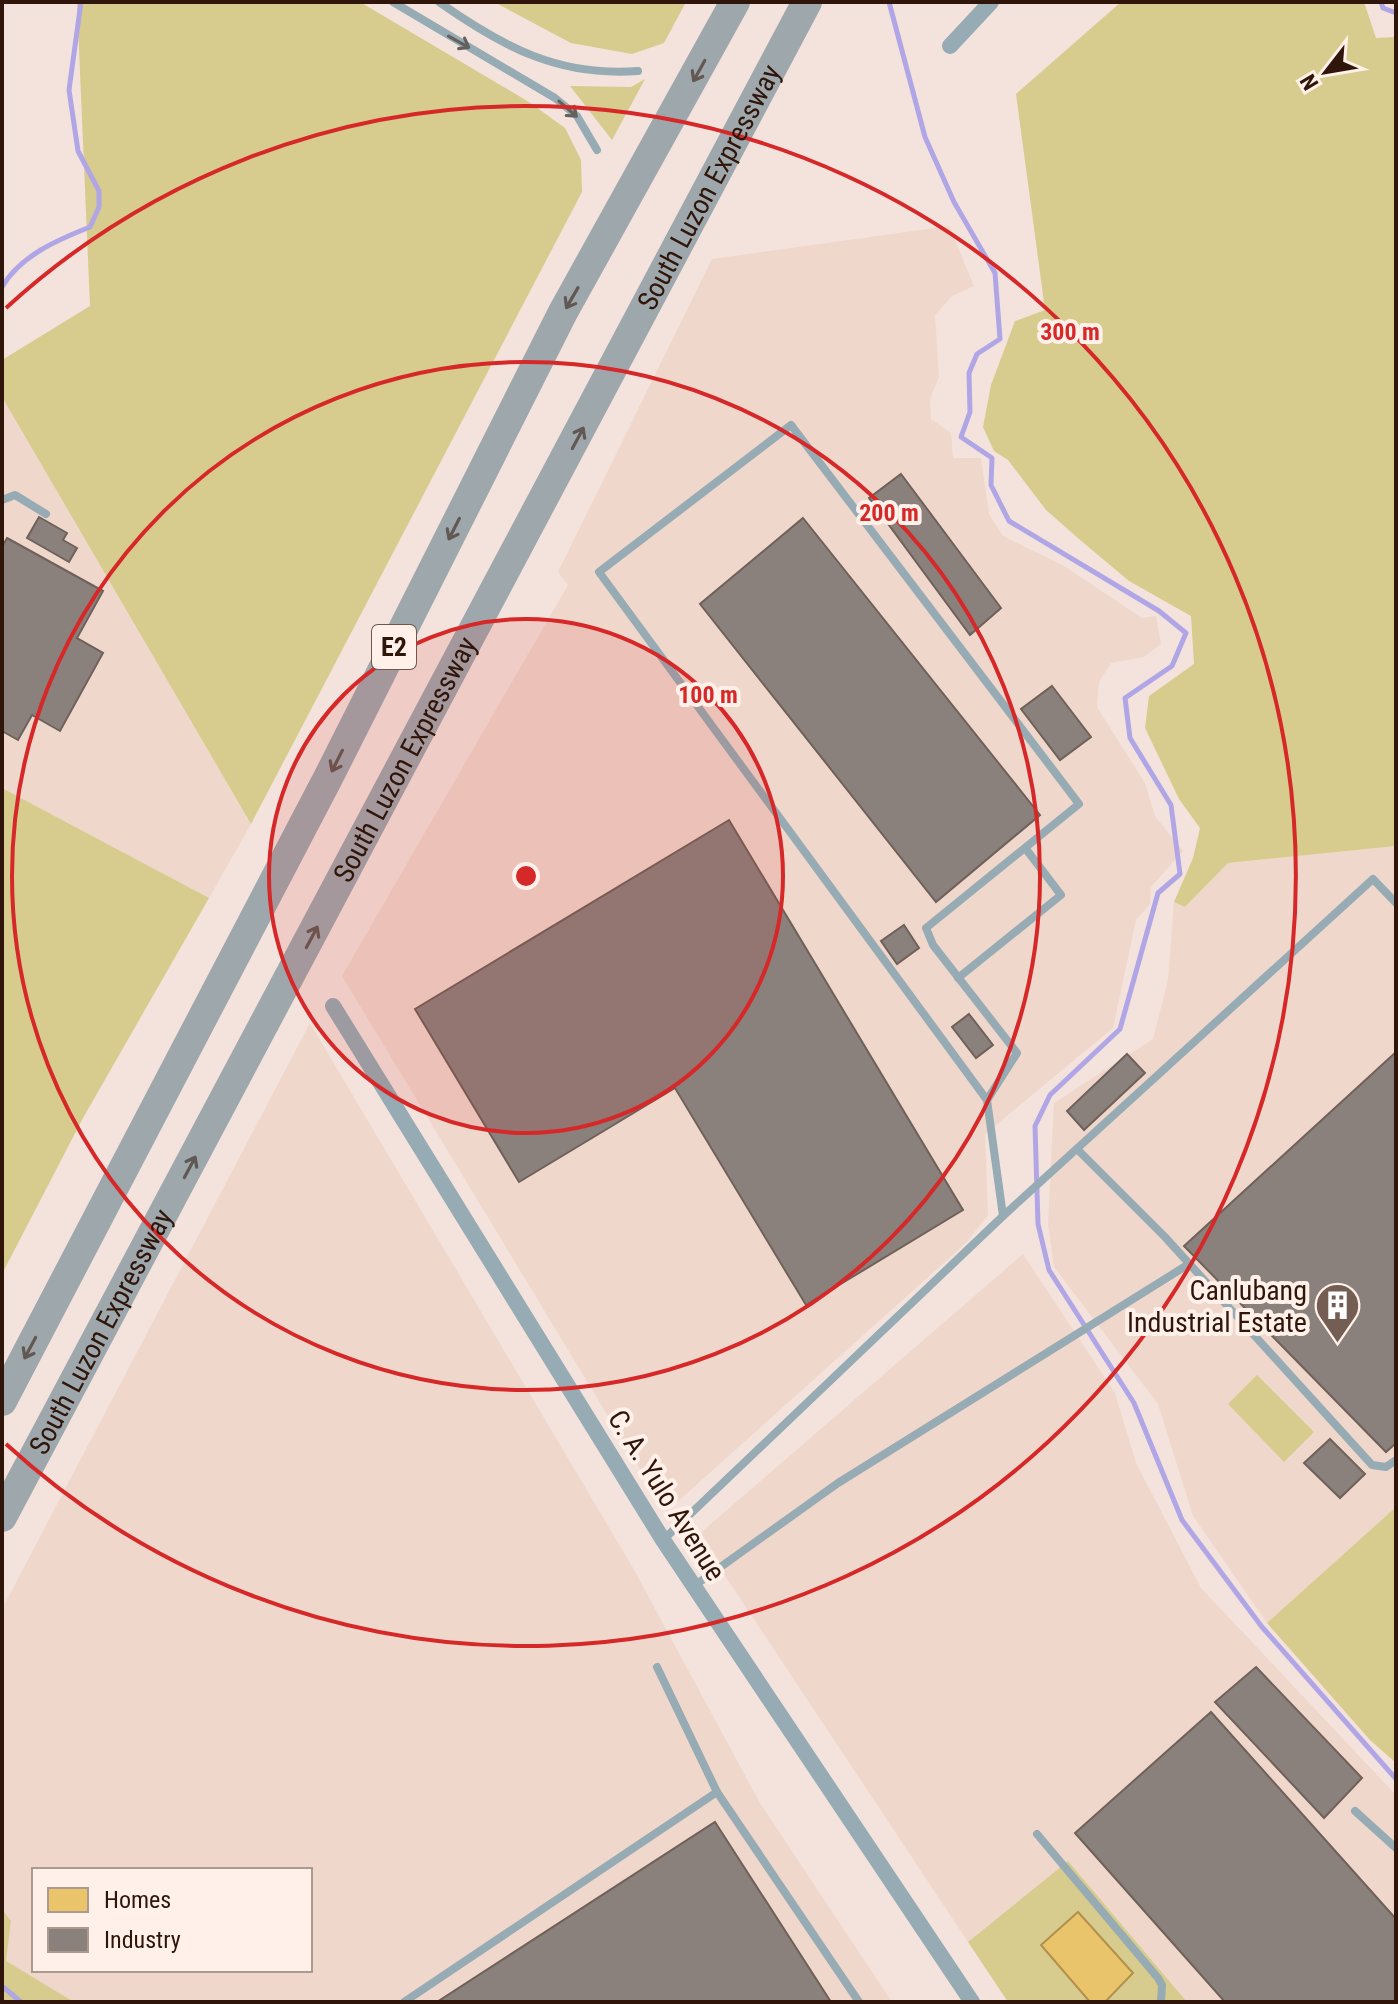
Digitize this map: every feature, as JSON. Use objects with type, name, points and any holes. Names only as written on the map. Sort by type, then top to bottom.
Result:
[{"type":"highway","name":"South Luzon Expressway","points":[[2,1401],[322,790],[563,312],[735,2]]},
{"type":"highway","name":"South Luzon Expressway","points":[[2,1517],[807,2]]},
{"type":"street","points":[[950,46],[991,2]]},
{"type":"street","name":"C. A. Yulo Avenue","points":[[333,1006],[663,1540],[972,2002]]},
{"type":"lane","points":[[393,2],[555,98],[577,116],[597,150]]},
{"type":"lane","points":[[439,2],[539,61],[585,72],[638,71]]},
{"type":"lane","points":[[987,1100],[1017,1053],[933,945],[926,928],[1079,804],[791,425],[599,572],[987,1100],[1003,1216]]},
{"type":"lane","points":[[2,500],[15,495],[46,514]]},
{"type":"lane","points":[[958,978],[1061,895],[1026,849]]},
{"type":"lane","points":[[663,1540],[1003,1216],[1373,879],[1396,903]]},
{"type":"lane","points":[[1077,1149],[1189,1264],[1372,1465],[1384,1468],[1396,1460]]},
{"type":"lane","points":[[694,1586],[838,1483],[1189,1264]]},
{"type":"lane","points":[[657,1667],[717,1792],[859,2002]]},
{"type":"lane","points":[[404,2002],[717,1792]]},
{"type":"lane","points":[[1355,1811],[1396,1848]]},
{"type":"lane","points":[[1037,1834],[1158,1978],[1163,1993],[1161,2002]]},
{"type":"shaded area","points":[[77,2],[360,2],[529,102],[565,128],[581,160],[582,192],[251,824],[2,397],[2,360],[90,306]]},
{"type":"shaded area","points":[[494,2],[686,2],[664,43],[632,54],[571,43]]},
{"type":"shaded area","points":[[1121,2],[1364,2],[1376,38],[1396,37],[1396,846],[1228,863],[1185,907],[1174,902],[1193,858],[1200,828],[1179,799],[1145,728],[1149,696],[1194,664],[1191,616],[1129,581],[1046,510],[1008,460],[994,451],[983,427],[991,385],[1015,321],[1045,310],[1016,94]]},
{"type":"shaded area","points":[[645,79],[612,140],[570,86],[631,87]]},
{"type":"shaded area","points":[[949,226],[974,286],[952,296],[935,315],[939,377],[930,399],[931,419],[951,433],[953,458],[981,458],[989,514],[1003,536],[1064,566],[1142,618],[1156,616],[1161,644],[1144,657],[1111,663],[1099,682],[1097,707],[1145,783],[1155,816],[1183,851],[1151,887],[1150,904],[1136,920],[1113,1028],[985,1134],[988,1215],[966,1243],[666,1512],[342,976],[568,585],[558,572],[712,259]]},
{"type":"shaded area","points":[[2,397],[251,824],[209,898],[2,788]]},
{"type":"shaded area","points":[[2,788],[209,898],[83,1118],[2,1274]]},
{"type":"shaded area","points":[[1396,846],[1396,1507],[1267,1623],[1193,1516],[1158,1404],[1054,1267],[1048,1224],[1054,1103],[1153,1039],[1168,980],[1174,902],[1185,907],[1228,863]]},
{"type":"shaded area","points":[[310,1023],[633,1568],[760,1803],[892,2002],[74,2002],[5,1961],[11,1921],[2,1909],[2,1609]]},
{"type":"shaded area","points":[[1023,1254],[1115,1393],[1136,1463],[1201,1588],[1396,1795],[1396,2002],[1187,2002],[1068,1861],[968,1942],[698,1535]]},
{"type":"shaded area","points":[[1257,1375],[1314,1432],[1284,1462],[1228,1404]]},
{"type":"shaded area","points":[[1396,1507],[1396,1763],[1370,1740],[1267,1623]]},
{"type":"shaded area","points":[[1068,1861],[1187,2002],[1008,2002],[968,1942]]},
{"type":"shaded area","points":[[2,1909],[11,1921],[6,1961],[74,2002],[2,2002]]},
{"type":"building: Homes","points":[[1078,1912],[1133,1973],[1105,2002],[1090,2002],[1041,1945]]},
{"type":"building: Industry","points":[[901,474],[1001,608],[970,635],[869,498]]},
{"type":"building: Industry","points":[[39,517],[67,533],[63,540],[77,548],[69,562],[27,538]]},
{"type":"building: Industry","points":[[803,518],[1040,815],[936,902],[700,604]]},
{"type":"building: Industry","points":[[7,538],[103,591],[77,638],[103,653],[60,731],[32,715],[18,740],[2,731],[2,547]]},
{"type":"building: Industry","points":[[1052,686],[1091,737],[1060,760],[1021,709]]},
{"type":"building: Industry","points":[[729,820],[963,1210],[806,1305],[675,1088],[519,1182],[415,1009]]},
{"type":"building: Industry","points":[[904,925],[919,948],[897,964],[881,941]]},
{"type":"building: Industry","points":[[969,1014],[993,1045],[976,1058],[952,1027]]},
{"type":"building: Industry","name":"Canlubang Industrial Estate","points":[[1396,1052],[1396,1443],[1386,1452],[1184,1246]]},
{"type":"building: Industry","points":[[1127,1054],[1145,1073],[1084,1130],[1067,1111]]},
{"type":"building: Industry","points":[[1330,1439],[1365,1474],[1340,1498],[1304,1463]]},
{"type":"building: Industry","points":[[1256,1667],[1362,1778],[1324,1818],[1215,1702]]},
{"type":"building: Industry","points":[[1211,1712],[1396,1919],[1396,2002],[1225,2002],[1075,1833]]},
{"type":"building: Industry","points":[[715,1822],[831,2002],[437,2002]]},
{"type":"waterway","points":[[2,287],[29,258],[90,227],[99,207],[99,191],[78,151],[69,90],[81,2]]},
{"type":"waterway","points":[[889,2],[925,137],[954,202],[995,273],[1000,339],[977,354],[969,373],[970,412],[961,437],[992,458],[991,485],[1009,521],[1159,611],[1186,633],[1172,666],[1125,698],[1130,738],[1171,805],[1180,874],[1158,893],[1120,1029],[1050,1095],[1035,1126],[1038,1224],[1049,1270],[1134,1403],[1182,1520],[1262,1627],[1396,1779]]},
{"type":"waterway","points":[[1381,2],[1383,8],[1396,13]]},
{"type":"waterway","points":[[2,1986],[21,2002]]},
{"type":"place","name":"Canlubang Industrial Estate","points":[[1338,1345]]}]
